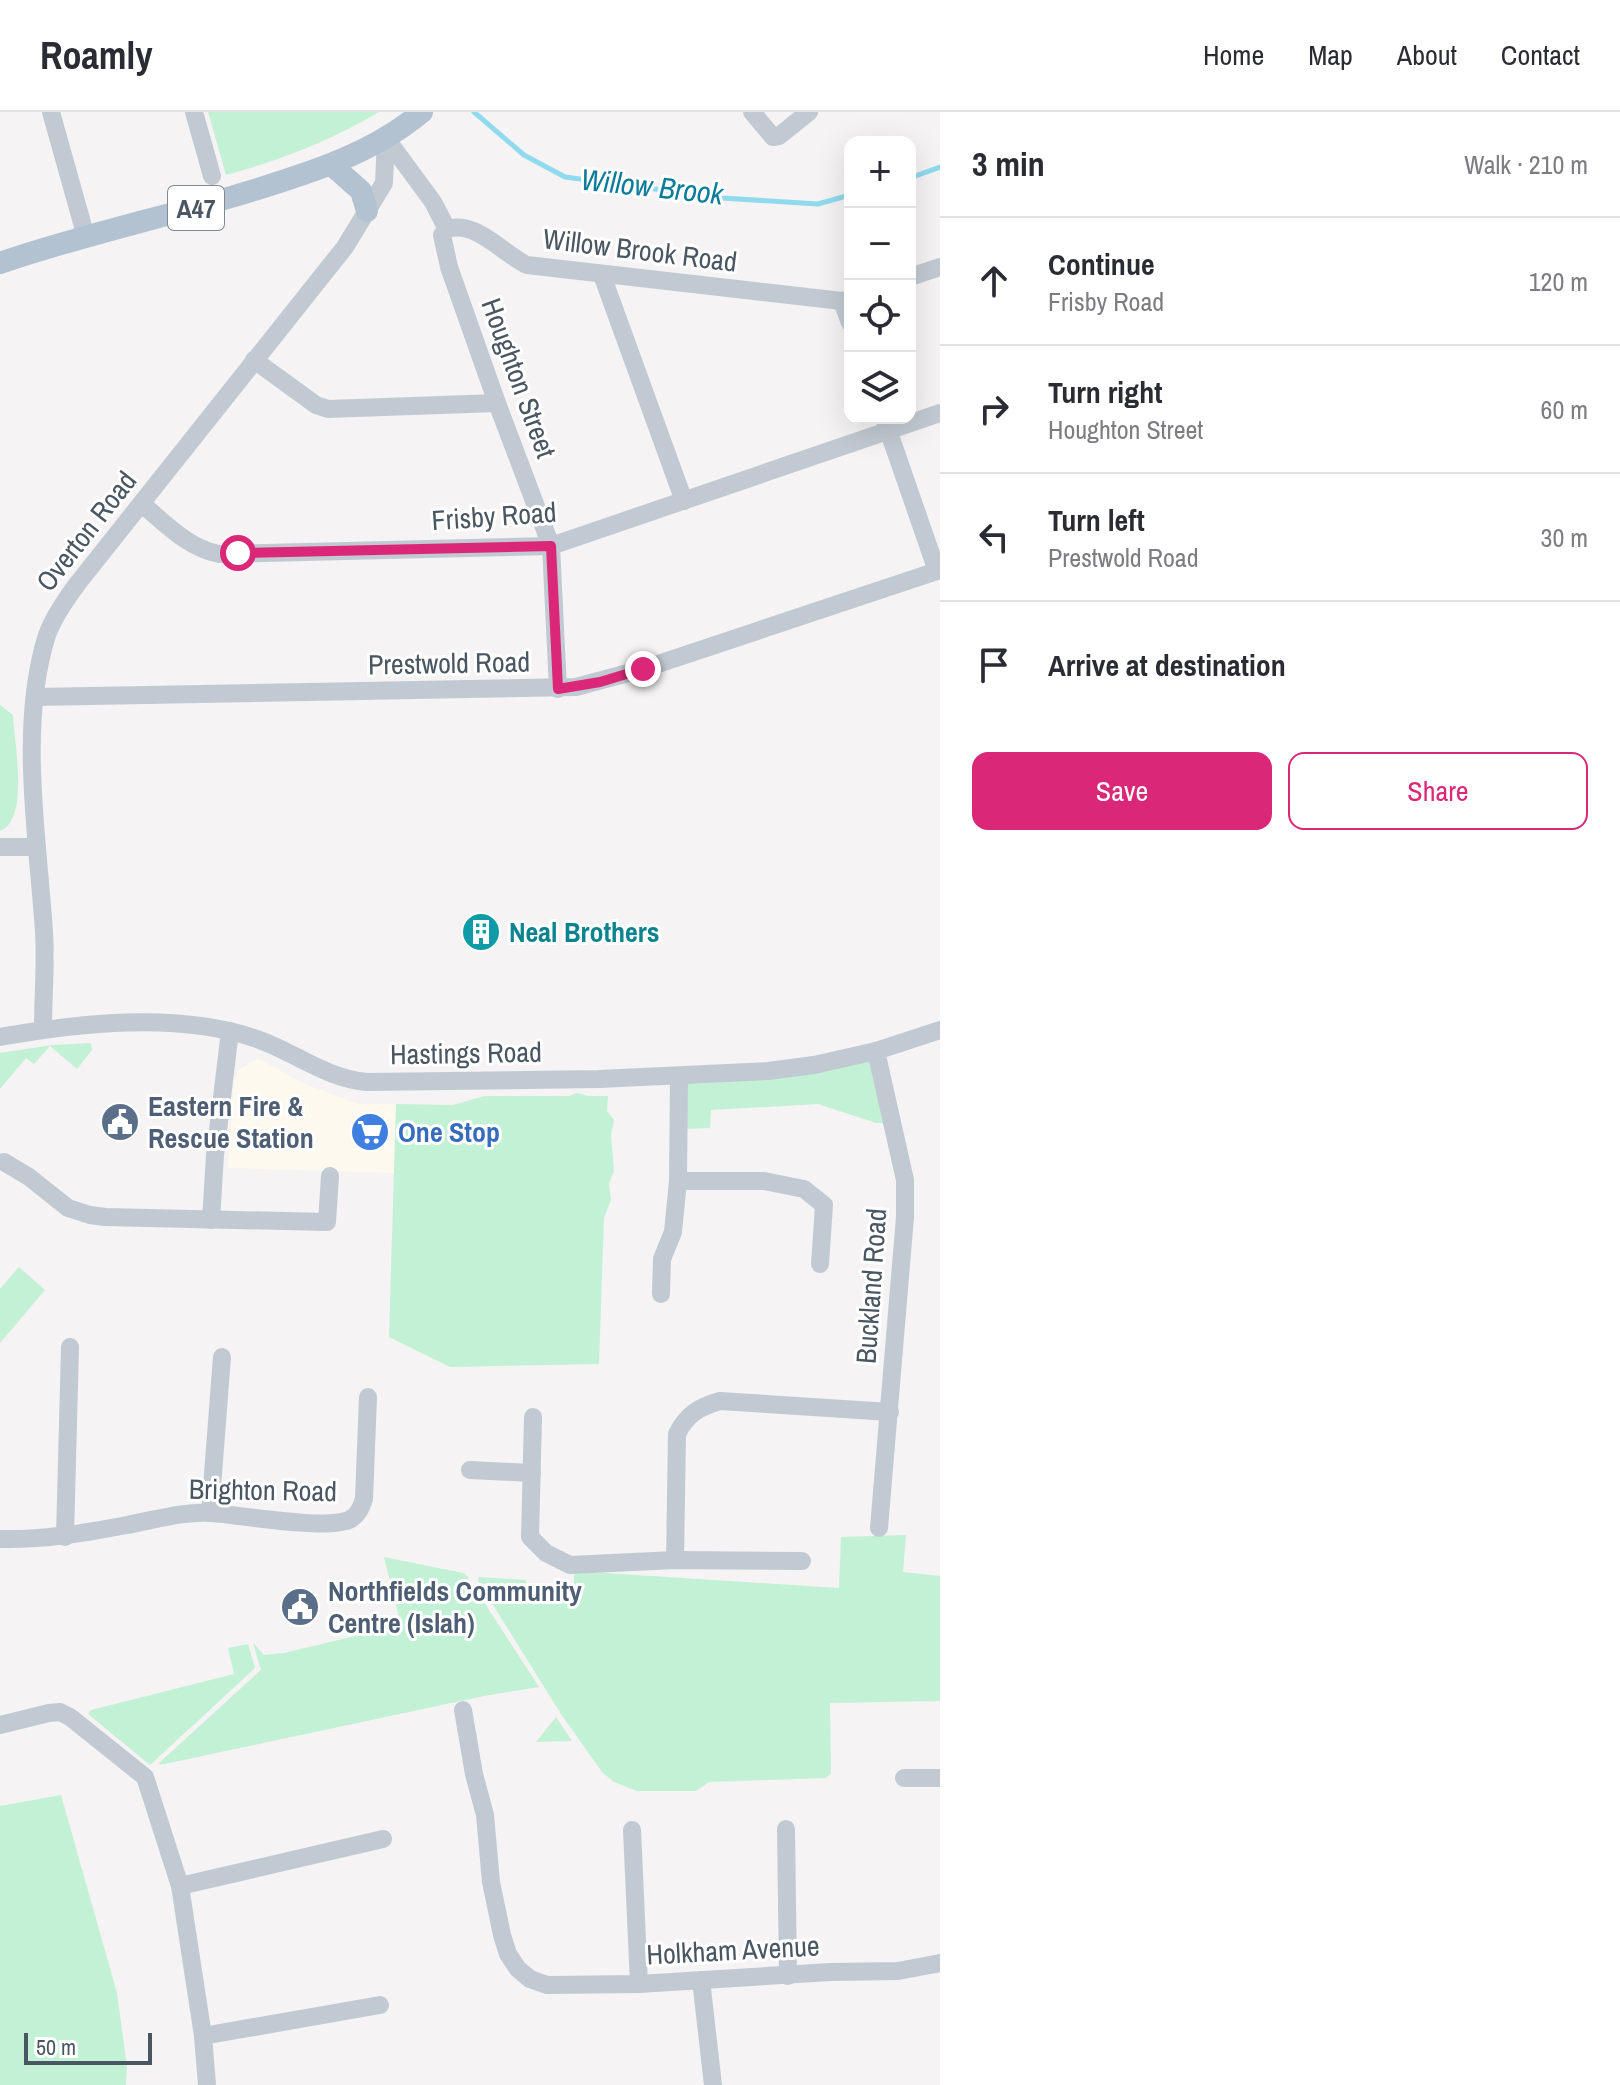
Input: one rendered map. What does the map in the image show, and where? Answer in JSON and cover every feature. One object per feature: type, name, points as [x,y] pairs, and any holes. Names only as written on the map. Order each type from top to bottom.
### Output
[{"type":"main road","name":"A47","points":[[0,263],[218,202],[333,166],[386,138],[422,112]]},
{"type":"main road","points":[[333,166],[361,191],[367,211]]},
{"type":"street","points":[[51,112],[86,237]]},
{"type":"street","points":[[194,112],[212,176]]},
{"type":"street","points":[[752,112],[773,137],[779,136],[809,112]]},
{"type":"street","points":[[386,138],[433,202],[447,229]]},
{"type":"street","name":"Overton Road","points":[[43,1029],[44,935],[33,780],[35,697],[48,633],[59,610],[78,583],[345,247],[384,183],[386,138]]},
{"type":"street","name":"Willow Brook Road","points":[[447,229],[457,226],[470,228],[527,265],[844,300]]},
{"type":"street","name":"Houghton Street","points":[[447,229],[442,235],[446,256],[551,546],[558,689]]},
{"type":"street","points":[[916,275],[940,267]]},
{"type":"street","points":[[602,275],[684,501]]},
{"type":"street","points":[[254,360],[316,405],[328,409],[497,403]]},
{"type":"street","name":"Frisby Road","points":[[916,418],[940,413]]},
{"type":"street","points":[[887,424],[938,570]]},
{"type":"street","name":"Frisby Road","points":[[142,504],[186,541],[202,551],[219,554],[551,546],[684,501],[887,424]]},
{"type":"street","name":"Prestwold Road","points":[[35,697],[558,689],[600,682],[643,669],[938,570]]},
{"type":"street","points":[[0,847],[37,847]]},
{"type":"street","name":"Hastings Road","points":[[0,1037],[43,1029],[176,1023],[230,1031],[280,1048],[323,1072],[347,1080],[367,1082],[679,1077],[814,1065],[876,1051],[940,1030]]},
{"type":"street","points":[[211,1220],[215,1155],[230,1031]]},
{"type":"street","name":"Buckland Road","points":[[876,1051],[905,1180],[901,1287],[879,1528]]},
{"type":"street","points":[[661,1294],[662,1259],[673,1232],[678,1181],[679,1077]]},
{"type":"street","points":[[4,1162],[29,1177],[68,1208],[105,1217],[327,1222],[330,1176]]},
{"type":"street","points":[[678,1181],[764,1181],[804,1189],[824,1205],[820,1264]]},
{"type":"street","points":[[65,1537],[70,1347]]},
{"type":"street","points":[[210,1513],[222,1357]]},
{"type":"street","name":"Brighton Road","points":[[0,1539],[65,1537],[172,1516],[210,1513],[248,1519],[335,1522],[355,1516],[364,1499],[366,1486],[368,1397]]},
{"type":"street","points":[[675,1560],[677,1434],[684,1421],[700,1407],[720,1401],[890,1412]]},
{"type":"street","points":[[533,1417],[530,1537],[546,1553],[570,1565],[675,1560],[802,1561]]},
{"type":"street","points":[[470,1470],[532,1473]]},
{"type":"street","name":"Holkham Avenue","points":[[463,1710],[485,1815],[491,1882],[502,1935],[508,1954],[518,1969],[530,1979],[547,1985],[639,1984],[898,1971],[940,1963]]},
{"type":"street","points":[[0,1725],[60,1712],[145,1777],[180,1886],[203,2036],[207,2085]]},
{"type":"street","points":[[904,1778],[940,1778]]},
{"type":"street","points":[[786,1829],[788,1976]]},
{"type":"street","points":[[632,1830],[639,1984]]},
{"type":"street","points":[[180,1886],[383,1839]]},
{"type":"street","points":[[701,1980],[713,2085]]},
{"type":"street","points":[[203,2036],[380,2005]]},
{"type":"shaded area","points":[[254,1060],[261,1060],[303,1083],[357,1104],[396,1104],[394,1173],[228,1168],[234,1080],[238,1071]]},
{"type":"green space","points":[[208,112],[379,112],[305,149],[226,175]]},
{"type":"green space","points":[[0,705],[13,715],[18,797],[9,824],[0,831]]},
{"type":"green space","points":[[91,1043],[92,1050],[77,1069],[50,1046],[34,1064],[26,1058],[0,1089],[0,1053],[52,1045]]},
{"type":"green space","points":[[876,1051],[892,1123],[876,1123],[818,1104],[711,1110],[710,1128],[684,1129],[679,1077]]},
{"type":"green space","points":[[577,1093],[608,1096],[607,1111],[614,1120],[611,1136],[614,1171],[609,1184],[611,1200],[604,1218],[599,1364],[450,1367],[389,1337],[396,1104],[453,1105],[485,1096],[569,1096]]},
{"type":"green space","points":[[19,1267],[45,1290],[0,1343],[0,1289]]},
{"type":"green space","points":[[906,1535],[903,1572],[940,1576],[940,1701],[830,1703],[831,1773],[826,1778],[709,1782],[696,1791],[637,1791],[614,1782],[602,1772],[561,1714],[478,1581],[479,1577],[526,1580],[525,1599],[552,1601],[560,1594],[574,1594],[574,1571],[839,1588],[841,1537]]},
{"type":"green space","points":[[384,1557],[467,1576],[539,1687],[160,1765],[261,1670],[253,1643],[264,1655],[284,1653],[401,1625]]},
{"type":"green space","points":[[248,1644],[255,1668],[150,1765],[88,1714],[91,1710],[234,1674],[228,1648]]},
{"type":"green space","points":[[556,1717],[572,1741],[536,1742]]},
{"type":"green space","points":[[61,1795],[117,1993],[127,2067],[126,2085],[0,2085],[0,1806]]},
{"type":"waterway","name":"Willow Brook","points":[[474,112],[524,155],[565,177],[722,198],[818,204],[844,197]]},
{"type":"waterway","name":"Willow Brook","points":[[916,176],[940,167]]},
{"type":"place","name":"Neal Brothers","points":[[481,932]]},
{"type":"place","name":"Eastern Fire & Rescue Station","points":[[120,1122]]},
{"type":"place","name":"One Stop","points":[[370,1132]]},
{"type":"place","name":"Northfields Community Centre (Islah)","points":[[300,1607]]},
{"type":"route","points":[[238,553],[551,546],[558,689],[600,682],[643,669]]}]
